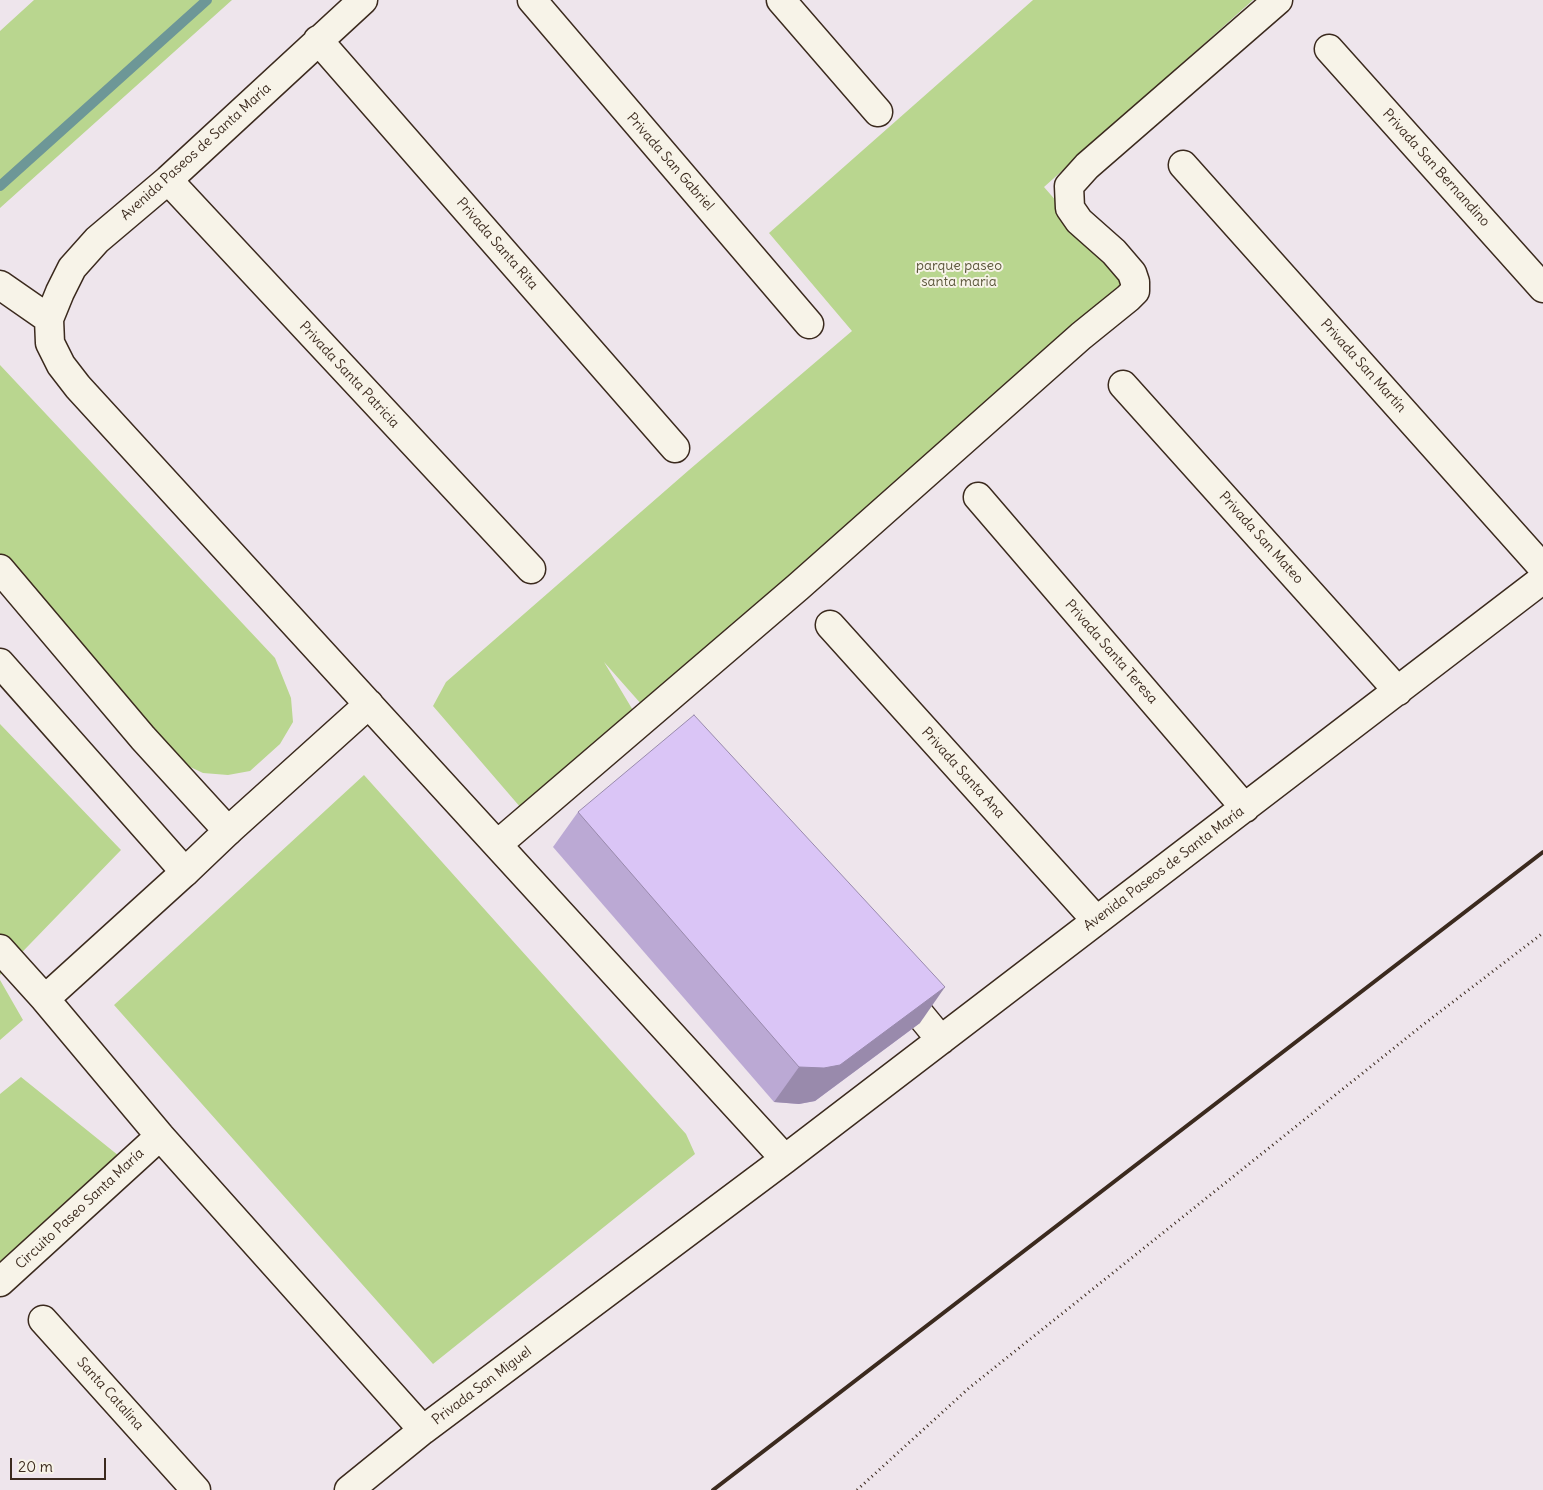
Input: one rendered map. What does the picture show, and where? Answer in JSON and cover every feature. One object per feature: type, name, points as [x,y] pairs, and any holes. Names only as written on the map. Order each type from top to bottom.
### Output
[{"type":"street","name":"Avenida Paseos de Santa María","points":[[49,319],[72,268],[97,240],[168,180],[363,0]]},
{"type":"street","name":"Privada San Gabriel","points":[[532,0],[809,324]]},
{"type":"street","points":[[781,0],[878,112]]},
{"type":"street","points":[[498,844],[790,594],[1081,336],[1135,291],[1132,273],[1114,252],[1079,221],[1070,208],[1069,186],[1087,166],[1278,0]]},
{"type":"street","name":"Privada Santa Rita","points":[[318,40],[675,448]]},
{"type":"street","name":"Privada San Bernandino","points":[[1329,49],[1543,288]]},
{"type":"street","name":"Privada San Martín","points":[[1183,165],[1543,568]]},
{"type":"street","name":"Privada Santa Patricia","points":[[168,180],[531,569]]},
{"type":"street","points":[[0,285],[49,319],[50,343],[61,365],[78,387],[785,1159]]},
{"type":"street","name":"Privada San Mateo","points":[[1123,385],[1398,691]]},
{"type":"street","name":"Privada Santa Teresa","points":[[978,497],[1245,808]]},
{"type":"street","points":[[0,569],[143,738],[228,831]]},
{"type":"street","name":"Avenida Paseos de Santa María","points":[[785,1159],[1543,579]]},
{"type":"street","name":"Privada Santa Ana","points":[[830,625],[1096,920]]},
{"type":"street","points":[[0,663],[185,872]]},
{"type":"street","points":[[45,999],[369,704]]},
{"type":"street","name":"Privada San Miguel","points":[[0,949],[45,999],[160,1136],[423,1430],[785,1159]]},
{"type":"street","points":[[885,971],[941,1040]]},
{"type":"street","name":"Circuito Paseo Santa María","points":[[0,1282],[160,1136]]},
{"type":"street","name":"Santa Catalina","points":[[44,1320],[196,1490]]},
{"type":"street","points":[[349,1490],[423,1430]]},
{"type":"path","points":[[857,1490],[977,1382],[1417,1030],[1543,933]]},
{"type":"green space","points":[[34,0],[232,0],[0,208],[0,31]]},
{"type":"green space","name":"parque paseo santa maria","points":[[1033,0],[1253,0],[1044,187],[1132,288],[642,705],[604,662],[634,712],[521,808],[433,706],[446,682],[852,331],[769,233]]},
{"type":"green space","points":[[0,365],[275,658],[291,698],[293,722],[280,744],[250,771],[228,775],[203,773],[186,765],[0,560]]},
{"type":"green space","points":[[0,724],[121,850],[0,975]]},
{"type":"green space","points":[[364,775],[686,1134],[695,1154],[433,1364],[114,1005]]},
{"type":"green space","points":[[0,980],[23,1020],[0,1040]]},
{"type":"green space","points":[[21,1077],[124,1160],[0,1269],[0,1094]]},
{"type":"building","points":[[694,715],[945,987],[840,1065],[824,1068],[799,1067],[578,812]]},
{"type":"waterway","points":[[0,186],[207,0]]},
{"type":"railway","points":[[713,1490],[1543,852]]}]
